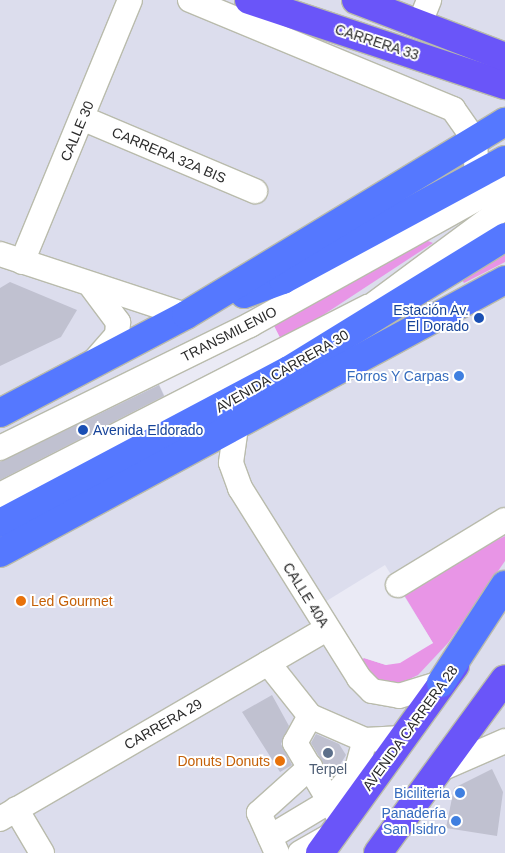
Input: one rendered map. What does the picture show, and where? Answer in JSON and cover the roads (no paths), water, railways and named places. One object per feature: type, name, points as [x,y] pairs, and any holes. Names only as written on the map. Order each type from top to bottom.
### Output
[{"type":"highway","points":[[0,413],[186,315],[505,122]]},
{"type":"highway","points":[[186,315],[283,280],[505,160]]},
{"type":"highway","name":"AVENIDA CARRERA 30","points":[[0,523],[290,370],[505,237]]},
{"type":"highway","name":"AVENIDA CARRERA 30","points":[[0,553],[505,280]]},
{"type":"highway","points":[[290,370],[468,300]]},
{"type":"highway","points":[[441,683],[505,585]]},
{"type":"main road","name":"CARRERA 33","points":[[249,0],[505,85]]},
{"type":"main road","name":"CARRERA 33","points":[[356,0],[505,57]]},
{"type":"main road","name":"AVENIDA CARRERA 28","points":[[332,827],[402,738],[441,683],[505,606]]},
{"type":"main road","points":[[378,853],[505,679]]},
{"type":"street","name":"CALLE 30","points":[[22,262],[130,0]]},
{"type":"street","points":[[190,0],[439,100],[461,117],[475,141],[477,176]]},
{"type":"street","points":[[419,25],[429,0]]},
{"type":"street","name":"CARRERA 32A BIS","points":[[82,118],[255,191]]},
{"type":"street","name":"TRANSMILENIO","points":[[454,211],[477,176]]},
{"type":"street","name":"TRANSMILENIO","points":[[0,448],[250,325],[505,183]]},
{"type":"street","points":[[373,305],[505,207]]},
{"type":"street","points":[[0,495],[373,305],[505,226]]},
{"type":"street","points":[[0,254],[92,287],[186,315]]},
{"type":"street","points":[[88,366],[110,346],[118,330],[110,306],[92,287]]},
{"type":"street","name":"CALLE 40A","points":[[236,427],[234,474],[327,629],[372,691],[414,695],[441,683]]},
{"type":"street","points":[[398,586],[505,520]]},
{"type":"street","name":"CARRERA 29","points":[[8,814],[327,629]]},
{"type":"street","points":[[268,663],[310,716],[365,740],[402,738]]},
{"type":"street","points":[[310,716],[295,743],[310,768],[332,827]]},
{"type":"street","points":[[300,853],[332,827],[357,769],[365,740]]},
{"type":"street","points":[[441,769],[505,741]]},
{"type":"street","points":[[310,768],[259,813],[274,845],[332,827]]},
{"type":"street","points":[[8,814],[42,853]]},
{"type":"place","name":"Estación Av. El Dorado","points":[[479,318]]},
{"type":"place","name":"Forros Y Carpas","points":[[459,376]]},
{"type":"place","name":"Avenida Eldorado","points":[[83,430]]},
{"type":"place","name":"Led Gourmet","points":[[21,601]]},
{"type":"place","name":"Terpel","points":[[328,753]]},
{"type":"place","name":"Donuts Donuts","points":[[280,761]]},
{"type":"place","name":"Biciliteria","points":[[460,793]]},
{"type":"place","name":"Panadería San Isidro","points":[[456,821]]}]
